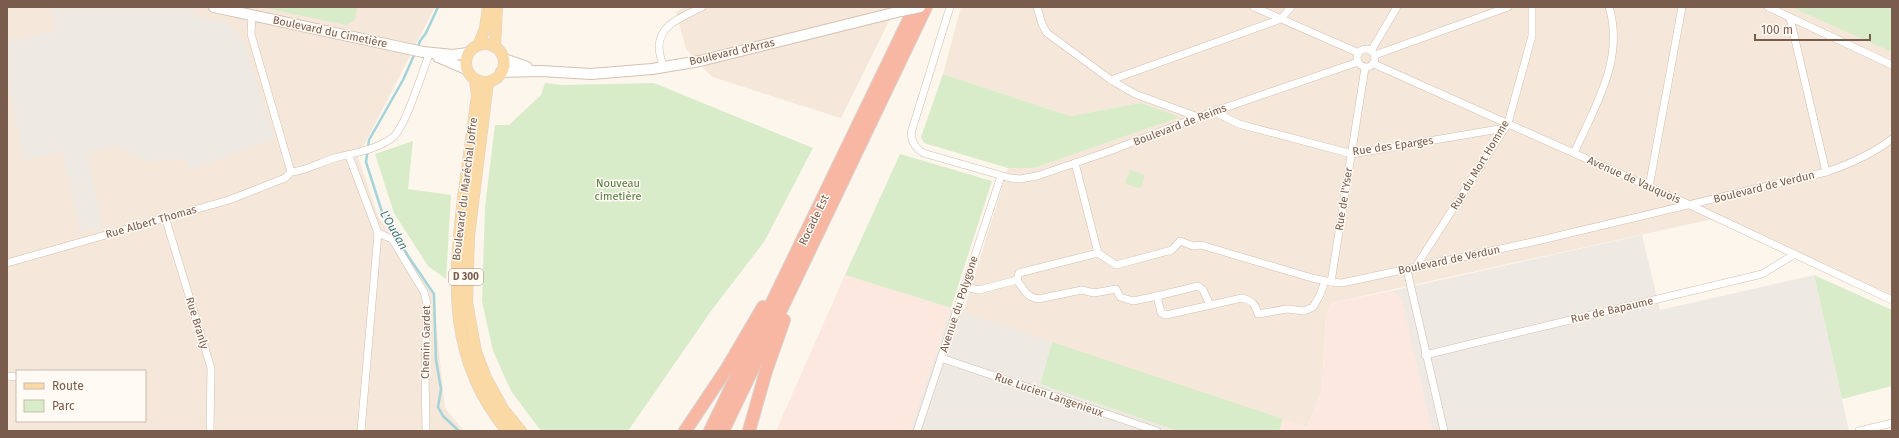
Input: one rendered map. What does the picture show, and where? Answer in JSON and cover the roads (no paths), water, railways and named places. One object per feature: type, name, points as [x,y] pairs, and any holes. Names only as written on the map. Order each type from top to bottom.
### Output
[{"type":"highway","name":"Rocade Est","points":[[710,431],[792,265],[916,7]]},
{"type":"highway","name":"Rocade Est","points":[[723,431],[926,7]]},
{"type":"highway","points":[[685,431],[746,339],[783,272],[792,265]]},
{"type":"highway","points":[[749,431],[766,371],[787,313],[788,296]]},
{"type":"main road","name":"Boulevard du Cimetière","points":[[214,7],[426,53],[466,69]]},
{"type":"main road","name":"Boulevard d'Arras","points":[[501,72],[540,71],[591,74],[662,66],[700,60],[920,7]]},
{"type":"main road","points":[[479,44],[493,8]]},
{"type":"main road","points":[[493,8],[495,46]]},
{"type":"main road","points":[[479,44],[495,46],[501,52],[504,59],[501,72],[495,79],[488,82],[475,79],[466,69],[465,63],[468,53],[472,47],[479,44]]},
{"type":"main road","name":"Boulevard du Cimetière","points":[[426,53],[468,53]]},
{"type":"main road","name":"Boulevard d'Arras","points":[[504,59],[516,65],[540,71]]},
{"type":"main road","name":"Boulevard du Maréchal Joffre","points":[[475,79],[477,96],[456,264],[458,311],[466,355],[475,379],[488,404],[507,431]]},
{"type":"main road","name":"Boulevard du Maréchal Joffre","points":[[488,82],[469,236],[467,302],[476,352],[486,378],[503,409],[521,431]]},
{"type":"street","points":[[662,66],[659,45],[667,26],[702,7]]},
{"type":"street","name":"Boulevard de Reims","points":[[950,7],[911,132],[912,140],[915,147],[923,153],[1002,176],[1020,179],[1037,176],[1110,152],[1198,117],[1358,62]]},
{"type":"street","points":[[1038,7],[1042,24],[1047,33],[1111,80],[1135,94],[1198,117]]},
{"type":"street","points":[[1254,7],[1358,53]]},
{"type":"street","points":[[1111,80],[1281,19],[1291,7]]},
{"type":"street","points":[[1358,53],[1358,62],[1362,66],[1365,68],[1374,64],[1373,53],[1397,7]]},
{"type":"street","points":[[1358,53],[1366,49],[1373,53],[1508,7]]},
{"type":"street","name":"Rue du Mort Homme","points":[[1415,268],[1506,125],[1532,36],[1532,7]]},
{"type":"street","points":[[1574,153],[1606,84],[1614,47],[1612,19],[1609,7]]},
{"type":"street","points":[[1649,187],[1682,7]]},
{"type":"street","points":[[1768,7],[1892,65]]},
{"type":"street","points":[[252,16],[251,34],[291,172]]},
{"type":"street","points":[[1790,18],[1826,172]]},
{"type":"street","name":"Rue Albert Thomas","points":[[7,263],[229,200],[285,178],[291,172],[333,158],[349,156],[393,138],[402,123],[426,53]]},
{"type":"street","name":"Avenue de Vauquois","points":[[1374,64],[1506,125],[1574,153],[1690,205],[1892,300]]},
{"type":"street","name":"Rue de l'Yser","points":[[1210,305],[1242,298],[1250,300],[1255,304],[1258,314],[1287,309],[1304,311],[1313,307],[1328,282],[1352,154],[1365,68]]},
{"type":"street","name":"Rue des Eparges","points":[[1214,112],[1239,124],[1352,154],[1506,125]]},
{"type":"street","name":"Boulevard de Verdun","points":[[1098,253],[1116,265],[1172,250],[1180,241],[1193,246],[1201,245],[1328,282],[1342,282],[1415,268],[1690,205],[1826,172],[1851,164],[1876,151],[1892,140]]},
{"type":"street","points":[[349,156],[378,233],[361,431]]},
{"type":"street","points":[[1075,163],[1098,253],[1019,273],[1017,280],[1026,294],[1031,298],[1038,299],[1082,290],[1094,293],[1116,289],[1120,297],[1133,301],[1198,286],[1203,290],[1210,305],[1166,315],[1161,313],[1157,296]]},
{"type":"street","name":"Avenue du Polygone","points":[[917,431],[1002,176]]},
{"type":"street","name":"Rue Branly","points":[[165,217],[211,368],[210,431]]},
{"type":"street","name":"Chemin Gardet","points":[[378,233],[392,239],[424,292],[427,304],[425,370],[426,431]]},
{"type":"street","name":"Rue de Bapaume","points":[[1425,355],[1762,274],[1795,254]]},
{"type":"street","points":[[1406,270],[1444,431]]},
{"type":"street","points":[[965,287],[979,290],[1017,280]]},
{"type":"street","name":"Rue Lucien Langenieux","points":[[941,358],[1157,431]]},
{"type":"street","points":[[1859,431],[1892,423]]},
{"type":"waterway","name":"L'Oudan","points":[[417,49],[438,7]]},
{"type":"waterway","name":"L'Oudan","points":[[415,53],[403,80],[369,140],[366,162],[383,215],[434,294],[436,360],[441,389],[438,407],[443,416],[459,431]]},
{"type":"park label","name":"Nouveau cimetière","points":[[618,189]]}]
